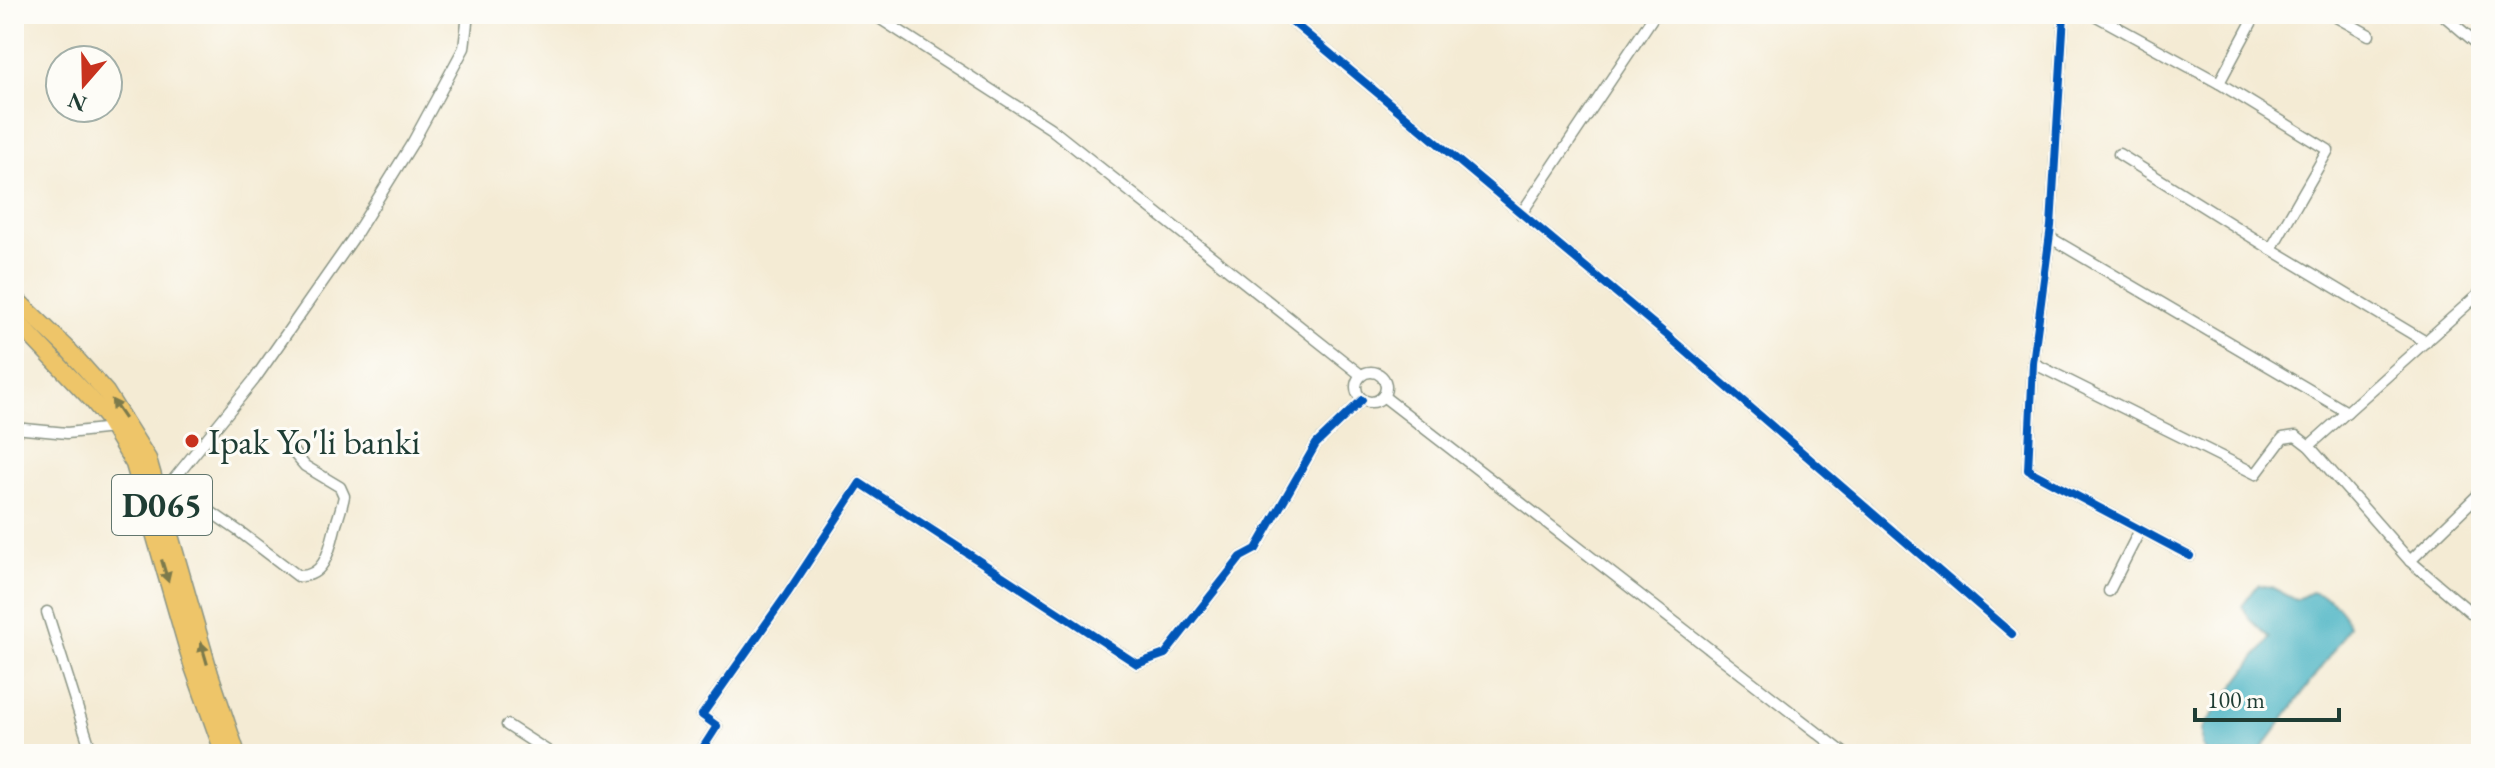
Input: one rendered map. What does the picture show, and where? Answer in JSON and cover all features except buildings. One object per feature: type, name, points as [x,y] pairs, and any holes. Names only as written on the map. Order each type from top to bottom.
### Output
[{"type":"main road","name":"D065","points":[[14,297],[66,347],[106,392],[148,459],[210,674],[237,754]]},
{"type":"main road","name":"D065","points":[[14,318],[75,379],[157,492],[192,664],[224,754]]},
{"type":"street","points":[[293,452],[305,466],[340,487],[344,496],[329,554],[323,564],[308,576],[298,576],[240,532],[157,492],[254,380],[354,237],[413,142],[464,48],[468,14]]},
{"type":"street","points":[[873,14],[1050,128],[1361,375]]},
{"type":"street","points":[[1283,14],[1668,336],[2012,634]]},
{"type":"street","points":[[1521,214],[1655,14]]},
{"type":"street","points":[[2064,14],[2049,237],[2033,363],[2028,470],[2190,556]]},
{"type":"street","points":[[2093,14],[2219,83],[2328,150],[2271,249]]},
{"type":"street","points":[[2219,83],[2256,14]]},
{"type":"street","points":[[2331,14],[2369,35]]},
{"type":"street","points":[[2442,14],[2481,47]]},
{"type":"street","points":[[2119,154],[2426,342]]},
{"type":"street","points":[[2049,237],[2347,412]]},
{"type":"street","points":[[2309,446],[2481,292]]},
{"type":"street","points":[[2033,363],[2256,474],[2283,438],[2296,436],[2309,446],[2410,561],[2481,621]]},
{"type":"street","points":[[1370,372],[1383,378],[1386,387],[1383,396],[1371,403],[1362,400],[1355,388],[1361,375],[1370,372]]},
{"type":"street","points":[[1383,396],[1845,754]]},
{"type":"street","points":[[699,754],[717,726],[702,715],[860,483],[1137,664],[1165,654],[1241,557],[1256,549],[1316,444],[1362,400]]},
{"type":"street","points":[[14,428],[67,433],[113,428]]},
{"type":"street","points":[[2410,561],[2481,492]]},
{"type":"street","points":[[2109,591],[2140,530]]},
{"type":"street","points":[[47,612],[92,754]]},
{"type":"street","points":[[507,725],[552,754]]},
{"type":"water","points":[[2258,585],[2271,587],[2296,600],[2311,592],[2325,597],[2339,608],[2349,625],[2258,754],[2208,754],[2202,746],[2202,729],[2270,638],[2250,619],[2242,606]]},
{"type":"cycle path","points":[[1283,14],[1668,336],[2012,634]]},
{"type":"cycle path","points":[[2064,14],[2051,226],[2033,363],[2028,470],[2190,556]]},
{"type":"cycle path","points":[[699,754],[717,726],[702,715],[860,483],[1137,664],[1165,654],[1241,557],[1256,549],[1316,444],[1362,400]]},
{"type":"place","name":"Ipak Yo'li banki","points":[[192,441]]}]
